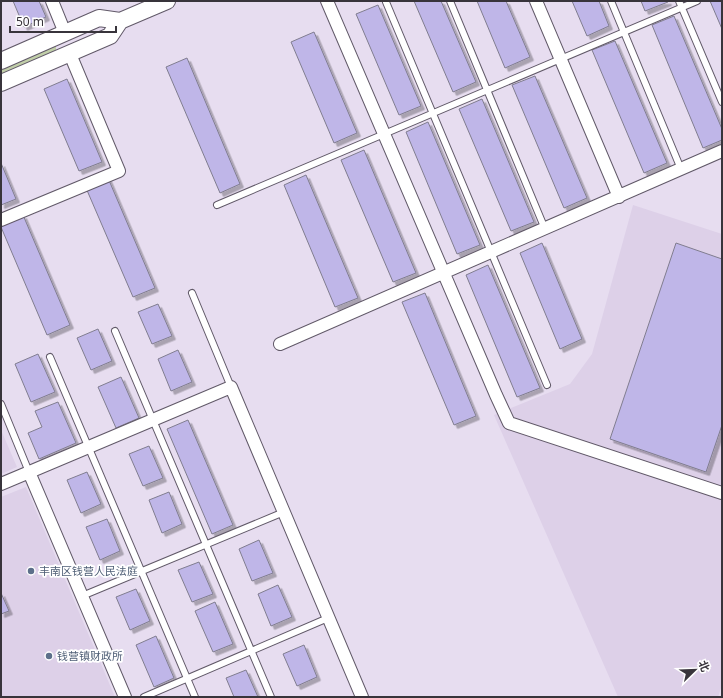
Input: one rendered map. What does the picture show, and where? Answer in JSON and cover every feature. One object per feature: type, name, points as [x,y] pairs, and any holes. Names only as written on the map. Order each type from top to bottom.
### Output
[{"type":"street","points":[[52,1],[65,33]]},
{"type":"street","points":[[1,61],[99,18],[120,21],[167,1]]},
{"type":"street","points":[[327,1],[443,273],[509,423],[722,493]]},
{"type":"street","points":[[536,1],[619,197]]},
{"type":"street","points":[[1,83],[110,36],[120,21]]},
{"type":"street","points":[[1,220],[119,171],[70,54]]},
{"type":"street","points":[[280,344],[722,151]]},
{"type":"street","points":[[1,484],[231,387],[362,697]]},
{"type":"street","points":[[29,472],[125,697]]},
{"type":"lane","points":[[450,1],[545,229]]},
{"type":"lane","points":[[611,1],[681,169]]},
{"type":"lane","points":[[216,205],[624,32],[681,4],[697,1]]},
{"type":"lane","points":[[386,2],[546,386]]},
{"type":"lane","points":[[681,4],[722,102]]},
{"type":"lane","points":[[192,293],[231,387]]},
{"type":"lane","points":[[115,331],[271,697]]},
{"type":"lane","points":[[50,358],[195,697]]},
{"type":"lane","points":[[1,404],[29,472]]},
{"type":"lane","points":[[82,596],[284,512]]},
{"type":"lane","points":[[144,697],[328,618]]},
{"type":"shaded area","points":[[633,205],[722,234],[722,685],[718,697],[618,697],[494,415],[570,384],[592,354]]},
{"type":"shaded area","points":[[1,430],[17,467],[1,474]]},
{"type":"shaded area","name":"钱营镇财政所","points":[[26,487],[115,697],[1,697],[1,497]]},
{"type":"green space","points":[[56,45],[56,52],[1,76],[1,69]]},
{"type":"building","points":[[13,1],[39,1],[46,17],[24,27]]},
{"type":"building","points":[[414,1],[441,1],[476,82],[453,92]]},
{"type":"building","points":[[477,1],[506,1],[530,57],[505,68]]},
{"type":"building","points":[[572,1],[599,1],[609,26],[587,36]]},
{"type":"building","points":[[641,1],[668,1],[668,2],[645,11]]},
{"type":"building","points":[[710,1],[722,1],[722,29]]},
{"type":"building","points":[[378,5],[421,106],[399,115],[356,14]]},
{"type":"building","points":[[674,16],[722,129],[722,140],[703,148],[652,25]]},
{"type":"building","points":[[314,32],[357,133],[334,143],[291,42]]},
{"type":"building","points":[[615,41],[667,163],[644,173],[592,50]]},
{"type":"building","points":[[187,58],[240,184],[220,193],[166,67]]},
{"type":"building","points":[[535,76],[587,198],[564,208],[512,85]]},
{"type":"building","points":[[67,79],[102,162],[79,171],[44,89]]},
{"type":"building","points":[[482,99],[534,222],[511,231],[459,109]]},
{"type":"building","points":[[428,122],[480,245],[457,254],[406,132]]},
{"type":"building","points":[[364,150],[416,273],[393,282],[341,160]]},
{"type":"building","points":[[1,163],[16,199],[1,205]]},
{"type":"building","points":[[306,175],[358,298],[335,307],[284,185]]},
{"type":"building","points":[[108,178],[155,288],[133,297],[86,188]]},
{"type":"building","points":[[23,215],[70,325],[47,335],[1,227],[1,225]]},
{"type":"building","points":[[542,243],[582,339],[560,349],[520,253]]},
{"type":"building","points":[[676,243],[722,259],[722,425],[706,472],[610,439]]},
{"type":"building","points":[[488,265],[540,388],[517,397],[466,275]]},
{"type":"building","points":[[425,293],[476,416],[454,425],[402,302]]},
{"type":"building","points":[[158,304],[172,336],[152,344],[138,312]]},
{"type":"building","points":[[98,329],[112,361],[91,370],[77,338]]},
{"type":"building","points":[[178,350],[192,382],[171,391],[158,359]]},
{"type":"building","points":[[38,354],[55,392],[31,402],[15,364]]},
{"type":"building","points":[[121,377],[139,418],[116,428],[98,387]]},
{"type":"building","points":[[58,402],[76,443],[39,459],[28,433],[42,427],[35,411]]},
{"type":"building","points":[[188,420],[233,525],[212,534],[167,429]]},
{"type":"building","points":[[149,446],[163,478],[143,486],[129,454]]},
{"type":"building","points":[[87,472],[101,504],[81,513],[67,480]]},
{"type":"building","points":[[169,492],[182,524],[162,533],[149,500]]},
{"type":"building","points":[[107,519],[120,551],[100,560],[86,527]]},
{"type":"building","points":[[259,540],[273,573],[252,581],[239,549]]},
{"type":"building","points":[[199,562],[213,594],[192,602],[178,570]]},
{"type":"building","points":[[278,585],[292,617],[271,626],[258,594]]},
{"type":"building","points":[[136,589],[150,621],[130,630],[116,597]]},
{"type":"building","points":[[1,593],[9,611],[1,614]]},
{"type":"building","points":[[215,602],[233,644],[213,652],[195,611]]},
{"type":"building","points":[[156,636],[174,678],[154,687],[136,645]]},
{"type":"building","points":[[304,645],[317,677],[297,686],[283,654]]},
{"type":"building","points":[[246,670],[258,697],[234,697],[226,678]]},
{"type":"place","name":"丰南区钱营人民法庭","points":[[31,571]]},
{"type":"place","name":"钱营镇财政所","points":[[49,656]]}]
